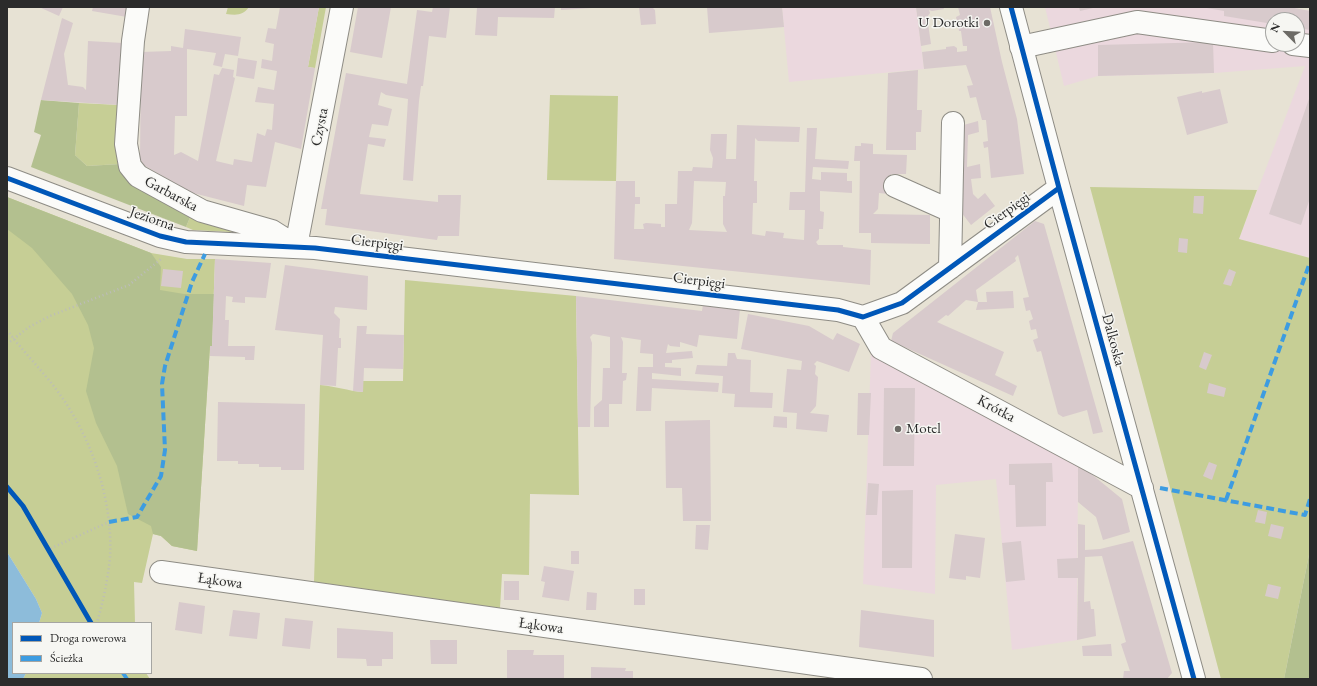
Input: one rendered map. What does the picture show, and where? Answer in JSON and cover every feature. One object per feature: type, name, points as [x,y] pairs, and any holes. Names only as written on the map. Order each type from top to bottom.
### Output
[{"type":"street","name":"Garbarska","points":[[138,7],[133,41],[126,144],[130,166],[138,176],[202,211],[272,231],[296,246]]},
{"type":"street","name":"Czysta","points":[[296,246],[342,7]]},
{"type":"street","name":"Dalkoska","points":[[1011,7],[1059,188],[1194,679]]},
{"type":"street","points":[[1021,47],[1137,22],[1265,40]]},
{"type":"street","points":[[950,268],[953,123]]},
{"type":"street","name":"Jeziorna","points":[[7,178],[160,236],[186,242],[296,246]]},
{"type":"street","points":[[895,186],[951,211]]},
{"type":"street","name":"Cierpięgi","points":[[296,246],[838,310],[863,317],[902,303],[1059,188]]},
{"type":"street","name":"Krótka","points":[[863,317],[881,348],[1142,488]]},
{"type":"street","name":"Łąkowa","points":[[161,572],[921,679]]},
{"type":"path","points":[[7,344],[13,338],[50,316],[129,285],[150,268]]},
{"type":"path","points":[[7,330],[61,396],[78,424],[93,455],[109,522],[110,556],[106,588],[97,622]]},
{"type":"path","points":[[47,550],[109,522]]},
{"type":"shaded area","points":[[782,7],[916,7],[924,69],[789,82]]},
{"type":"shaded area","points":[[1045,7],[1289,7],[1310,11],[1310,258],[1239,239],[1305,66],[1214,73],[1098,76],[1064,86]]},
{"type":"shaded area","points":[[871,352],[1078,463],[1077,640],[1012,650],[996,479],[936,485],[935,594],[863,584]]},
{"type":"green space","points":[[228,7],[249,7],[244,12],[236,15],[226,14]]},
{"type":"green space","points":[[319,7],[326,7],[315,68],[308,67]]},
{"type":"green space","points":[[550,95],[618,96],[616,181],[547,180]]},
{"type":"green space","points":[[41,100],[79,103],[75,155],[87,166],[120,164],[191,215],[186,227],[31,167],[41,135],[34,132]]},
{"type":"green space","points":[[79,103],[119,105],[120,164],[87,166],[75,155]]},
{"type":"green space","points":[[1090,187],[1257,190],[1239,239],[1310,258],[1310,550],[1284,679],[1221,679]]},
{"type":"green space","points":[[7,197],[151,253],[187,259],[215,259],[212,346],[210,346],[197,551],[172,546],[161,536],[153,534],[142,583],[134,582],[135,622],[39,622],[42,613],[36,599],[7,552]]},
{"type":"green space","points":[[7,197],[151,253],[161,267],[160,290],[184,294],[214,294],[212,346],[210,346],[197,551],[172,546],[161,536],[153,534],[151,526],[128,514],[117,466],[96,423],[86,391],[94,348],[88,325],[72,294],[32,248],[7,229]]},
{"type":"green space","points":[[191,215],[227,227],[232,232],[193,230],[186,227]]},
{"type":"green space","points":[[405,280],[576,296],[579,495],[530,494],[529,575],[502,574],[500,608],[314,582],[320,385],[363,392],[363,381],[403,381]]},
{"type":"green space","points":[[1310,550],[1310,679],[1284,679]]},
{"type":"green space","points":[[26,674],[147,674],[150,679],[23,679]]},
{"type":"water","points":[[7,552],[36,599],[42,613],[39,622],[12,622],[12,674],[26,674],[23,679],[7,679]]},
{"type":"building","points":[[39,7],[63,7],[59,16]]},
{"type":"building","points":[[93,7],[129,7],[127,17],[92,11]]},
{"type":"building","points":[[280,7],[319,7],[308,67],[315,68],[301,149],[275,142],[266,187],[247,185],[244,206],[193,193],[145,166],[140,159],[141,52],[171,51],[171,46],[183,48],[185,29],[241,37],[238,56],[225,54],[222,67],[213,65],[216,53],[187,49],[187,116],[175,116],[174,155],[181,152],[198,161],[214,74],[219,75],[222,68],[234,70],[233,77],[235,78],[216,161],[233,165],[234,159],[252,162],[257,133],[265,136],[267,129],[272,130],[274,104],[255,102],[258,87],[274,90],[277,71],[261,68],[262,59],[272,61],[274,44],[265,42],[268,28],[276,29]]},
{"type":"building","points":[[358,7],[391,7],[382,58],[350,52]]},
{"type":"building","points":[[433,7],[450,7],[446,38],[429,36],[423,86],[421,86],[419,101],[413,181],[403,180],[408,99],[386,95],[381,92],[378,105],[392,109],[388,126],[372,124],[369,137],[386,139],[384,147],[368,144],[360,194],[438,202],[438,195],[461,195],[459,236],[438,236],[437,240],[325,225],[327,209],[321,209],[346,73],[407,84],[417,10],[432,12]]},
{"type":"building","points":[[555,7],[554,18],[498,17],[497,36],[475,35],[477,8]]},
{"type":"building","points":[[561,7],[592,7],[592,8],[561,10]]},
{"type":"building","points":[[639,7],[652,7],[655,10],[656,24],[641,25]]},
{"type":"building","points":[[707,7],[782,7],[784,27],[709,33]]},
{"type":"building","points":[[916,7],[943,7],[944,9],[929,10],[930,13],[927,17],[931,44],[921,46]]},
{"type":"building","points":[[958,7],[990,7],[1002,62],[1017,119],[1024,174],[991,178],[988,147],[984,148],[983,142],[988,141],[986,120],[982,120],[976,97],[970,98],[967,86],[973,85],[966,65],[924,69],[922,52],[946,49],[946,47],[954,46],[957,48],[957,52],[967,51],[967,46],[963,46],[961,31],[959,31],[956,17],[960,15]]},
{"type":"building","points":[[1079,7],[1093,7],[1093,8],[1080,11]]},
{"type":"building","points":[[1201,7],[1289,7],[1310,11],[1310,30],[1305,29],[1305,12],[1265,12],[1265,23],[1224,16],[1224,11]]},
{"type":"building","points":[[62,18],[73,23],[64,54],[68,85],[83,87],[86,90],[88,41],[123,43],[119,105],[41,100]]},
{"type":"building","points":[[1213,42],[1214,73],[1098,76],[1098,45]]},
{"type":"building","points":[[238,58],[257,61],[254,79],[236,76]]},
{"type":"building","points":[[918,70],[917,110],[922,110],[921,132],[916,132],[916,150],[886,150],[888,73]]},
{"type":"building","points":[[1220,89],[1228,123],[1187,135],[1177,97],[1202,91],[1202,93]]},
{"type":"building","points":[[1310,96],[1310,198],[1301,225],[1269,214]]},
{"type":"building","points":[[978,121],[979,132],[968,135],[967,167],[980,164],[981,178],[971,179],[973,194],[978,199],[985,193],[995,206],[971,225],[961,212],[960,126]]},
{"type":"building","points":[[737,125],[800,127],[799,142],[758,141],[755,138],[754,181],[757,181],[757,203],[753,203],[752,234],[765,236],[766,231],[784,233],[783,238],[804,240],[805,210],[789,210],[790,192],[805,192],[807,128],[817,128],[815,159],[849,161],[848,169],[813,167],[812,179],[821,180],[821,172],[847,173],[847,181],[852,181],[852,193],[820,191],[820,211],[824,212],[823,229],[819,229],[819,239],[816,242],[818,245],[843,245],[843,247],[871,250],[870,285],[614,259],[616,181],[635,181],[635,197],[640,197],[640,204],[635,204],[634,229],[644,229],[643,224],[646,223],[661,224],[661,227],[665,227],[665,204],[677,204],[678,171],[692,171],[693,167],[712,168],[713,158],[710,150],[711,134],[727,134],[726,159],[736,159]],"holes":[[[694,181],[726,182],[725,196],[723,196],[723,224],[727,232],[689,230],[692,223]]]},
{"type":"building","points":[[861,143],[873,144],[873,154],[907,155],[906,174],[891,174],[891,191],[888,194],[879,193],[878,209],[873,214],[930,215],[930,244],[871,243],[871,233],[859,233],[860,161],[854,161],[855,146],[861,146]]},
{"type":"building","points":[[1194,196],[1204,196],[1203,214],[1193,213]]},
{"type":"building","points":[[1035,221],[1044,224],[1103,432],[1093,434],[1087,410],[1063,417],[1058,414],[1041,351],[1037,352],[1033,340],[1038,338],[1036,329],[1031,330],[1029,321],[1033,319],[1030,310],[1026,311],[1023,298],[1029,297],[1018,255],[1015,258],[1016,261],[976,290],[978,302],[966,300],[948,316],[946,315],[937,322],[1004,352],[995,375],[1017,386],[1013,396],[891,341],[893,333]]},
{"type":"building","points":[[1179,238],[1188,239],[1187,253],[1178,252]]},
{"type":"building","points":[[215,259],[271,263],[266,298],[245,297],[245,303],[232,302],[233,297],[226,296],[225,320],[229,320],[228,346],[255,346],[254,360],[245,360],[245,357],[210,356],[210,346],[212,346]]},
{"type":"building","points":[[285,265],[368,276],[367,310],[335,307],[334,313],[340,319],[339,338],[341,338],[341,348],[338,348],[336,386],[320,385],[323,335],[275,330]]},
{"type":"building","points":[[163,269],[183,271],[181,288],[161,286]]},
{"type":"building","points":[[1229,269],[1236,272],[1231,286],[1223,284]]},
{"type":"building","points":[[1013,291],[1014,308],[976,310],[978,302],[987,302],[986,292]]},
{"type":"building","points":[[576,296],[702,311],[703,304],[740,309],[737,339],[699,335],[697,347],[680,342],[680,347],[670,346],[668,344],[666,353],[692,351],[693,358],[672,360],[672,363],[665,363],[665,367],[681,368],[681,376],[652,373],[652,379],[719,383],[718,392],[652,388],[651,411],[636,411],[638,367],[653,367],[653,354],[640,353],[641,340],[621,337],[623,342],[622,373],[627,373],[626,380],[623,381],[622,404],[609,404],[609,427],[594,427],[594,407],[602,400],[603,368],[610,368],[610,337],[593,334],[590,337],[592,343],[590,427],[578,427]]},
{"type":"building","points":[[748,314],[809,326],[833,340],[837,333],[860,344],[849,372],[817,361],[814,364],[816,366],[815,374],[818,377],[816,406],[810,413],[829,415],[827,432],[796,429],[797,413],[783,412],[787,369],[801,370],[802,361],[741,349]]},
{"type":"building","points":[[357,326],[367,326],[366,334],[404,335],[403,369],[364,368],[363,392],[353,391]]},
{"type":"building","points":[[1204,352],[1212,355],[1206,370],[1199,367]]},
{"type":"building","points":[[728,353],[735,353],[737,359],[751,360],[750,392],[773,393],[772,408],[734,407],[735,394],[722,393],[723,376],[695,374],[697,365],[727,366]]},
{"type":"building","points":[[1209,383],[1226,388],[1224,397],[1207,393]]},
{"type":"building","points":[[884,388],[915,388],[914,466],[883,466]]},
{"type":"building","points":[[858,393],[871,393],[869,435],[857,435]]},
{"type":"building","points":[[218,402],[305,404],[304,470],[281,470],[281,467],[259,467],[259,464],[238,464],[238,461],[217,461]]},
{"type":"building","points":[[774,416],[787,417],[787,428],[773,427]]},
{"type":"building","points":[[710,420],[711,521],[683,521],[682,488],[666,488],[665,421]]},
{"type":"building","points":[[1209,462],[1217,465],[1212,480],[1203,476]]},
{"type":"building","points":[[1052,463],[1053,482],[1046,482],[1046,526],[1016,527],[1015,485],[1009,485],[1009,464]]},
{"type":"building","points":[[1078,463],[1122,499],[1130,532],[1103,540],[1096,517],[1078,502]]},
{"type":"building","points":[[868,483],[879,484],[877,515],[866,515]]},
{"type":"building","points":[[913,490],[912,568],[882,568],[882,491]]},
{"type":"building","points":[[1258,510],[1267,512],[1265,524],[1255,522]]},
{"type":"building","points":[[1078,524],[1085,525],[1085,550],[1100,549],[1133,541],[1172,673],[1167,679],[1123,679],[1124,671],[1130,671],[1121,644],[1126,642],[1102,556],[1085,557],[1084,602],[1090,601],[1091,609],[1094,609],[1096,636],[1077,640],[1078,578],[1058,578],[1057,559],[1078,558]]},
{"type":"building","points":[[1271,524],[1284,527],[1281,539],[1268,536]]},
{"type":"building","points":[[696,525],[710,525],[708,550],[695,549]]},
{"type":"building","points":[[955,534],[985,538],[980,578],[966,576],[966,580],[949,578]]},
{"type":"building","points":[[1021,541],[1025,580],[1006,582],[1002,543]]},
{"type":"building","points":[[571,551],[579,551],[579,564],[571,564]]},
{"type":"building","points":[[544,566],[574,571],[569,601],[542,597],[545,582],[541,581]]},
{"type":"building","points":[[504,581],[519,581],[519,600],[504,600]]},
{"type":"building","points":[[1268,584],[1281,587],[1278,599],[1265,596]]},
{"type":"building","points":[[634,589],[645,589],[645,605],[634,605]]},
{"type":"building","points":[[587,592],[597,593],[596,610],[586,610]]},
{"type":"building","points":[[179,602],[205,606],[202,634],[175,630]]},
{"type":"building","points":[[233,610],[260,613],[257,639],[229,636]]},
{"type":"building","points":[[861,610],[934,620],[934,657],[859,647]]},
{"type":"building","points":[[285,618],[313,621],[310,649],[282,646]]},
{"type":"building","points":[[337,628],[393,632],[393,659],[382,659],[382,666],[367,666],[366,659],[337,658]]},
{"type":"building","points":[[430,640],[457,640],[457,664],[431,664]]},
{"type":"building","points":[[1111,644],[1112,656],[1083,656],[1082,646]]},
{"type":"building","points":[[507,650],[534,650],[533,655],[564,655],[564,679],[507,679]]},
{"type":"building","points":[[591,667],[626,668],[625,671],[633,671],[633,679],[591,679]]},
{"type":"marked path","points":[[109,522],[137,517],[161,476],[165,450],[162,384],[165,366],[192,282],[205,254]]},
{"type":"marked path","points":[[1226,500],[1309,265]]},
{"type":"marked path","points":[[1160,488],[1305,515],[1310,499]]},
{"type":"marked path","points":[[124,674],[127,679]]},
{"type":"cycle path","points":[[1011,7],[1059,188],[1194,679]]},
{"type":"cycle path","points":[[7,178],[160,236],[186,242],[315,248],[838,310],[863,317],[902,303],[1059,188]]},
{"type":"cycle path","points":[[7,487],[23,506],[90,622]]},
{"type":"place","name":"U Dorotki","points":[[987,23]]},
{"type":"place","name":"Motel","points":[[898,429]]}]
